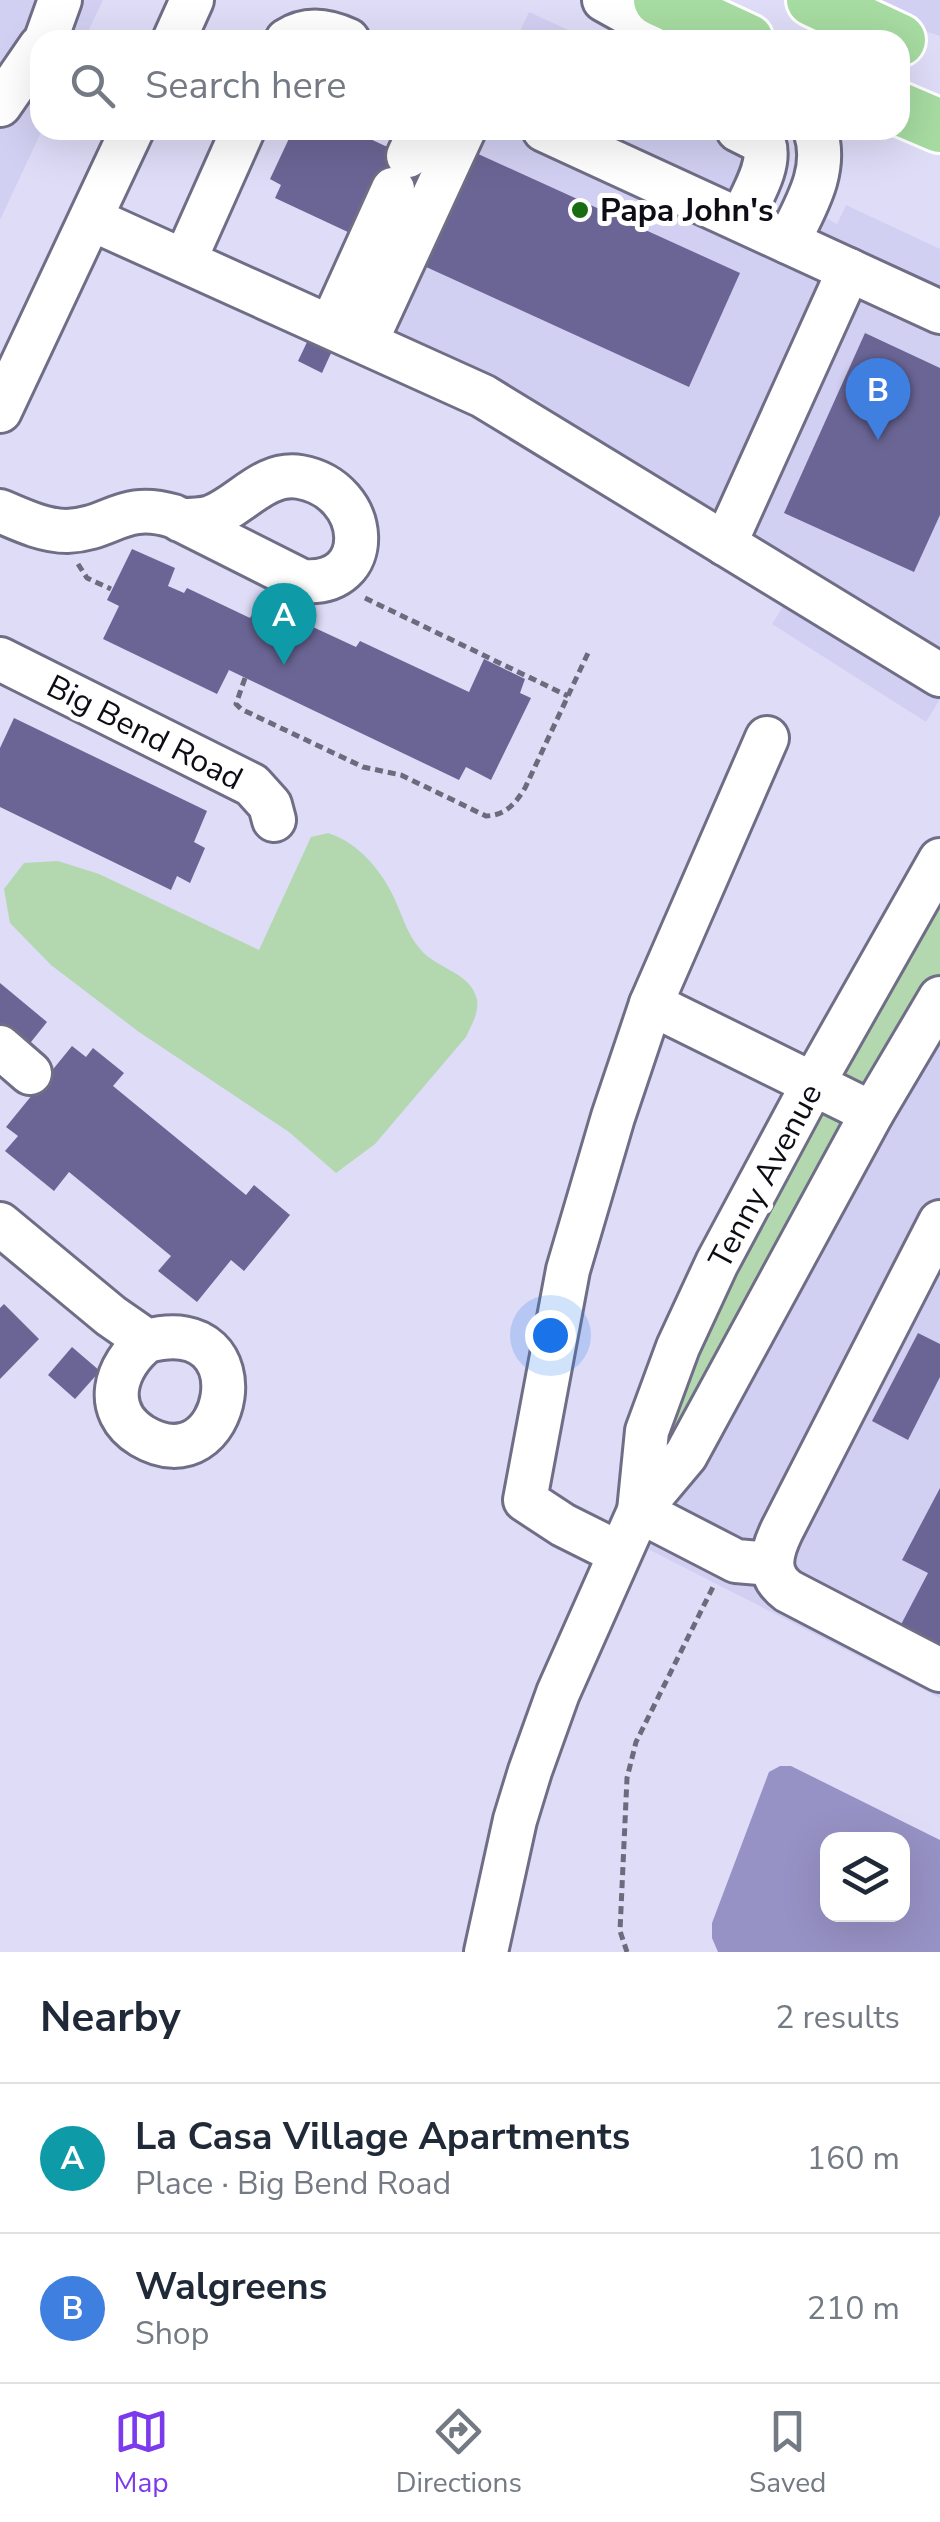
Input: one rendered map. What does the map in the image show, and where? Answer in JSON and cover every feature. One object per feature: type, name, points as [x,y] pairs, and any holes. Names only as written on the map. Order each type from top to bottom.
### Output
[{"type":"main road","points":[[660,0],[725,30]]},
{"type":"main road","points":[[813,0],[882,30]]},
{"type":"main road","points":[[910,113],[940,126]]},
{"type":"street","points":[[50,30],[60,0]]},
{"type":"street","points":[[178,30],[192,0]]},
{"type":"street","points":[[604,0],[658,30]]},
{"type":"street","points":[[0,106],[30,62]]},
{"type":"street","points":[[0,411],[127,140]]},
{"type":"street","points":[[184,260],[238,140]]},
{"type":"street","points":[[348,334],[458,140]]},
{"type":"street","points":[[566,140],[940,312]]},
{"type":"street","points":[[741,220],[765,162],[764,143],[758,140]]},
{"type":"street","points":[[788,242],[819,169],[817,140]]},
{"type":"street","points":[[348,334],[407,158]]},
{"type":"street","points":[[91,219],[483,396],[725,544],[937,664]]},
{"type":"street","points":[[725,544],[849,270]]},
{"type":"street","points":[[0,511],[64,531],[85,529],[135,510],[152,510],[180,520]]},
{"type":"street","name":"Big Bend Road","points":[[0,659],[252,784],[263,793],[274,820]]},
{"type":"street","points":[[619,1554],[562,1525],[525,1500],[568,1270],[613,1116],[651,1004],[766,738]]},
{"type":"street","name":"Tenny Avenue","points":[[486,1952],[530,1771],[558,1693],[638,1510],[648,1431],[678,1347],[717,1263],[813,1084],[940,860]]},
{"type":"street","name":"Tenny Avenue","points":[[638,1510],[686,1455],[872,1114],[940,998]]},
{"type":"street","points":[[651,1004],[872,1114]]},
{"type":"street","points":[[940,1222],[782,1530],[772,1564],[773,1575],[788,1591],[940,1670]]},
{"type":"street","points":[[0,1224],[147,1341]]},
{"type":"street","points":[[638,1510],[728,1558],[772,1564]]},
{"type":"path","points":[[74,557],[87,578],[111,589]]},
{"type":"path","points":[[244,678],[236,695],[236,704],[241,709],[364,767],[401,776],[486,816],[497,815],[517,802],[588,653]]},
{"type":"path","points":[[627,1952],[620,1930],[627,1778],[636,1742],[728,1558]]},
{"type":"shaded area","points":[[0,0],[103,0],[89,30],[30,30],[30,140],[37,140],[0,220]]},
{"type":"shaded area","points":[[862,0],[940,0],[940,36],[928,32]]},
{"type":"shaded area","points":[[529,12],[568,30],[521,30]]},
{"type":"shaded area","points":[[469,140],[778,140],[767,208],[771,211],[817,213],[837,224],[846,205],[940,249],[940,699],[926,722],[772,624],[799,581],[380,332]]},
{"type":"shaded area","points":[[940,998],[940,1698],[646,1548]]},
{"type":"shaded area","points":[[780,1766],[791,1766],[940,1840],[940,1952],[718,1952],[712,1938],[712,1923],[769,1772]]},
{"type":"green space","points":[[328,833],[347,842],[371,862],[389,888],[416,943],[468,983],[477,1000],[466,1037],[375,1144],[336,1173],[289,1132],[139,1032],[51,965],[10,923],[4,889],[24,863],[58,861],[99,874],[259,950],[311,837]]},
{"type":"green space","points":[[940,861],[940,997],[639,1511],[647,1431]]},
{"type":"building","points":[[288,140],[372,140],[441,172],[426,203],[374,179],[350,233],[275,198],[281,185],[270,179]]},
{"type":"building","points":[[476,153],[740,273],[689,387],[424,266]]},
{"type":"building","points":[[865,333],[940,368],[940,515],[914,572],[784,513]]},
{"type":"building","points":[[308,340],[332,351],[322,373],[298,361]]},
{"type":"building","points":[[132,549],[175,568],[168,586],[184,593],[187,588],[250,618],[259,602],[356,647],[360,641],[469,692],[484,659],[525,679],[520,693],[531,698],[491,780],[466,767],[459,780],[229,670],[217,694],[103,639],[119,606],[107,600]]},
{"type":"building","points":[[14,718],[207,811],[194,842],[205,848],[190,883],[177,876],[171,890],[0,807],[0,748]]},
{"type":"building","points":[[0,983],[47,1022],[27,1047],[0,1024]]},
{"type":"building","points":[[72,1046],[86,1057],[93,1048],[124,1073],[113,1086],[246,1195],[254,1185],[290,1215],[244,1271],[231,1260],[197,1302],[158,1271],[171,1256],[69,1172],[54,1191],[5,1151],[18,1136],[6,1127]]},
{"type":"building","points":[[4,1304],[39,1339],[0,1379],[0,1308]]},
{"type":"building","points":[[918,1333],[940,1344],[940,1377],[908,1440],[872,1421]]},
{"type":"building","points":[[72,1347],[100,1371],[75,1399],[48,1375]]},
{"type":"building","points":[[940,1488],[940,1660],[895,1636],[928,1573],[902,1560]]},
{"type":"place","name":"Papa John's","points":[[580,210]]},
{"type":"place","name":"Walgreens","points":[[878,440]]},
{"type":"place","name":"La Casa Village Apartments","points":[[284,665]]}]
